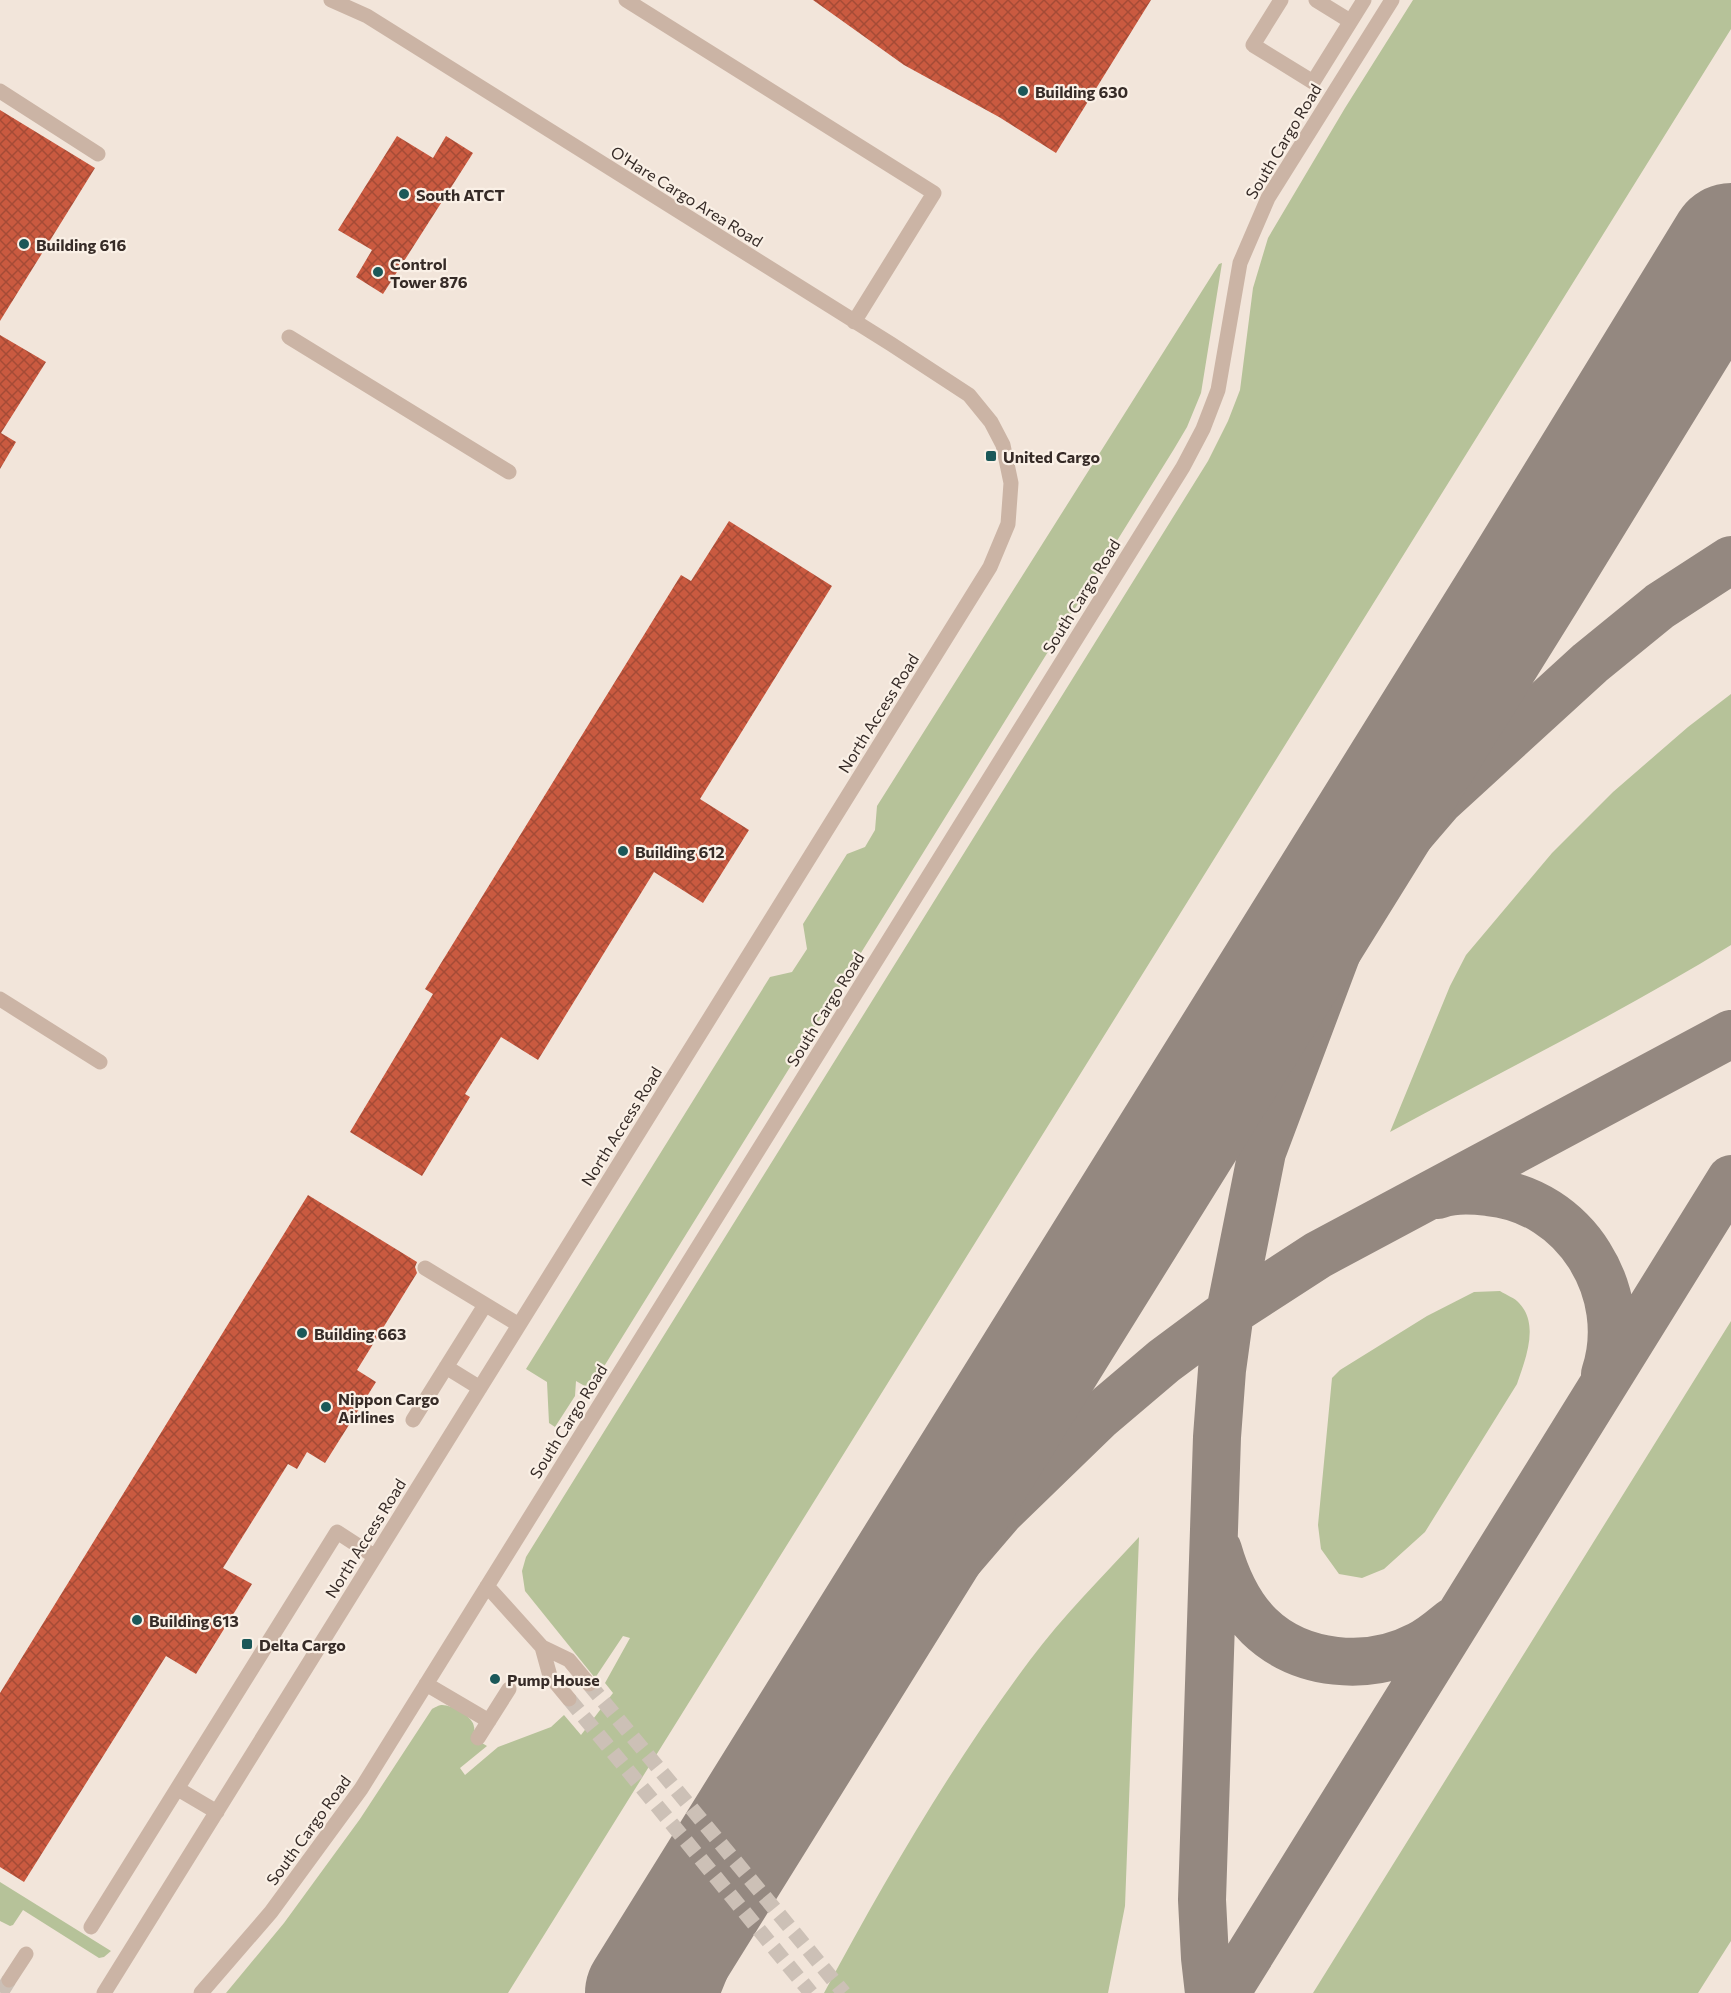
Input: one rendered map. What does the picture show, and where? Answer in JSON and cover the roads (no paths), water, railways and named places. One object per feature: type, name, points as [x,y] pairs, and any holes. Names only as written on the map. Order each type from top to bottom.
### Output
[{"type":"street","name":"O'Hare Cargo Area Road","points":[[332,0],[367,16],[941,375],[969,395],[991,422],[1003,445]]},
{"type":"street","points":[[626,0],[934,194],[854,322]]},
{"type":"street","points":[[1281,0],[1252,45],[1313,82],[1364,0]]},
{"type":"street","points":[[1316,0],[1350,21]]},
{"type":"street","name":"South Cargo Road","points":[[201,1993],[271,1912],[361,1789],[1183,467],[1203,429],[1218,390],[1240,263],[1255,225],[1268,198],[1392,0]]},
{"type":"street","points":[[0,91],[98,153]]},
{"type":"street","points":[[289,336],[509,472]]},
{"type":"street","name":"North Access Road","points":[[217,1812],[990,567],[1008,524],[1011,483],[1003,445]]},
{"type":"street","points":[[0,999],[100,1062]]},
{"type":"street","points":[[425,1268],[519,1325]]},
{"type":"street","points":[[413,1420],[485,1305]]},
{"type":"street","points":[[446,1367],[480,1388]]},
{"type":"street","points":[[91,1927],[337,1532],[374,1556]]},
{"type":"street","points":[[487,1586],[543,1647],[569,1660],[589,1683]]},
{"type":"street","points":[[543,1647],[550,1676],[570,1699]]},
{"type":"street","points":[[426,1684],[489,1721]]},
{"type":"street","points":[[478,1738],[510,1689]]},
{"type":"street","points":[[104,1993],[217,1812],[178,1789]]},
{"type":"street","points":[[9,1980],[26,1953]]},
{"type":"tunnel","points":[[589,1684],[844,1993]]},
{"type":"tunnel","points":[[569,1699],[811,1993]]},
{"type":"tunnel","points":[[1,1993],[9,1980]]},
{"type":"place","name":"Building 630","points":[[1023,91]]},
{"type":"place","name":"South ATCT","points":[[404,194]]},
{"type":"place","name":"Building 616","points":[[24,244]]},
{"type":"place","name":"Control Tower 876","points":[[378,272]]},
{"type":"place","name":"United Cargo","points":[[991,456]]},
{"type":"place","name":"Building 612","points":[[623,851]]},
{"type":"place","name":"Building 663","points":[[302,1333]]},
{"type":"place","name":"Nippon Cargo Airlines","points":[[326,1407]]},
{"type":"place","name":"Building 613","points":[[137,1620]]},
{"type":"place","name":"Delta Cargo","points":[[247,1644]]},
{"type":"place","name":"Pump House","points":[[495,1679]]}]
